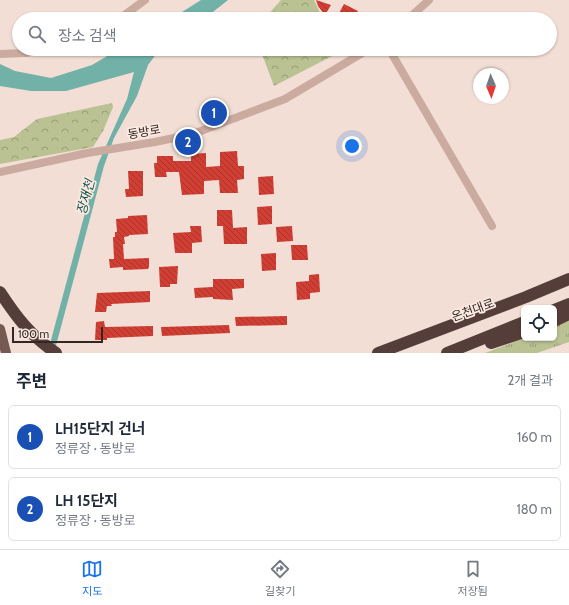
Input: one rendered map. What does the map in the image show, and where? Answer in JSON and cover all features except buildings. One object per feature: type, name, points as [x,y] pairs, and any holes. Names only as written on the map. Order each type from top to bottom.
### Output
[{"type":"highway","points":[[378,353],[526,297],[569,279]]},
{"type":"highway","name":"온천대로","points":[[384,353],[485,321],[569,287]]},
{"type":"highway","points":[[0,292],[24,326],[37,340],[56,353]]},
{"type":"highway","points":[[557,309],[569,304]]},
{"type":"highway","points":[[557,319],[569,314]]},
{"type":"highway","points":[[447,353],[521,323]]},
{"type":"highway","points":[[460,348],[477,348],[521,333]]},
{"type":"main road","points":[[0,329],[6,353]]},
{"type":"street","points":[[129,12],[145,0]]},
{"type":"street","points":[[416,12],[429,0]]},
{"type":"street","points":[[0,54],[12,54]]},
{"type":"street","name":"동방로","points":[[0,172],[87,153],[131,147],[193,134],[285,99],[357,56]]},
{"type":"street","points":[[393,56],[492,226]]},
{"type":"green space","points":[[281,0],[314,0],[320,12],[270,12]]},
{"type":"green space","points":[[263,56],[332,56],[274,86]]},
{"type":"green space","points":[[112,103],[113,107],[103,131],[93,147],[0,164],[0,140],[14,137],[37,119]]},
{"type":"green space","points":[[569,320],[569,342],[537,353],[485,353],[521,339],[521,341],[557,341],[557,325]]},
{"type":"water","points":[[201,0],[228,0],[213,12],[182,12]]},
{"type":"water","points":[[107,56],[155,56],[148,65],[137,96],[114,138],[104,166],[54,353],[50,344],[98,164],[127,99],[134,72],[66,91],[31,91],[0,86],[0,64],[15,71],[51,78],[92,65]]},
{"type":"place","name":"LH15단지 건너","points":[[214,113]]},
{"type":"place","name":"LH 15단지","points":[[188,142]]},
{"type":"water label","name":"장재천","points":[[85,197]]}]
